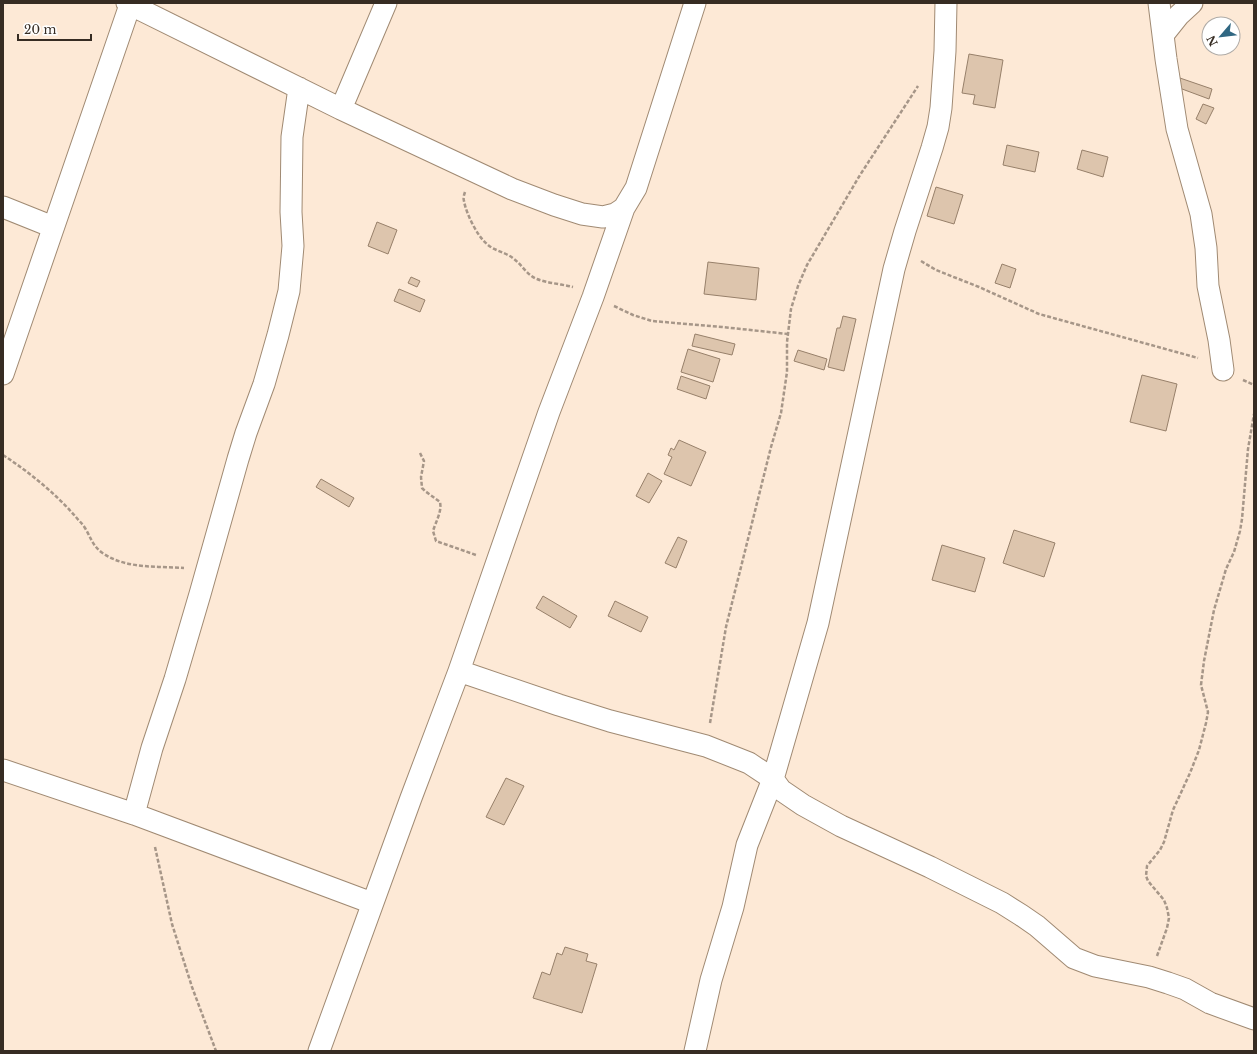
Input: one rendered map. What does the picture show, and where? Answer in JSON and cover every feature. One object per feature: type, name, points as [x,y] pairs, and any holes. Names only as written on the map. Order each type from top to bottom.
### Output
[{"type":"street","points":[[341,110],[386,3]]},
{"type":"street","points":[[3,374],[128,4],[341,110],[474,172],[512,189],[554,205],[582,214],[603,217],[615,214],[624,208],[629,202],[636,188],[695,3]]},
{"type":"street","points":[[695,1051],[711,980],[733,906],[747,845],[773,779],[818,623],[899,250],[938,127],[942,101],[946,3]]},
{"type":"street","points":[[1159,3],[1177,129],[1201,214],[1206,248],[1208,286],[1219,340],[1223,370]]},
{"type":"street","points":[[1164,35],[1179,15],[1192,3]]},
{"type":"street","points":[[138,815],[152,748],[177,672],[246,433],[264,384],[289,291],[293,246],[291,205],[292,138],[299,88]]},
{"type":"street","points":[[3,207],[53,227]]},
{"type":"street","points":[[319,1051],[372,903],[459,671],[549,412],[594,295],[624,208]]},
{"type":"street","points":[[459,671],[603,719],[706,746],[749,763],[773,779],[782,790],[790,796],[835,822],[930,867],[1021,914],[1074,958],[1095,966],[1149,978],[1185,989],[1210,1003],[1254,1019]]},
{"type":"street","points":[[3,770],[138,815],[372,903]]},
{"type":"path","points":[[706,746],[726,627],[771,447],[781,413],[787,372],[788,334],[791,309],[798,286],[807,265],[860,175],[919,85]]},
{"type":"path","points":[[474,172],[466,187],[464,200],[468,215],[481,238],[487,245],[513,258],[528,274],[536,279],[559,283],[594,295],[633,315],[652,321],[788,334]]},
{"type":"path","points":[[899,250],[936,270],[979,287],[1039,314],[1202,359],[1254,385]]},
{"type":"path","points":[[1149,978],[1167,928],[1169,918],[1164,900],[1148,881],[1146,876],[1147,866],[1160,850],[1164,842],[1173,810],[1199,750],[1206,723],[1208,712],[1201,685],[1204,661],[1214,610],[1226,569],[1234,552],[1240,531],[1248,449],[1254,414]]},
{"type":"path","points":[[420,453],[424,461],[421,477],[422,488],[425,492],[440,502],[441,507],[433,531],[436,540],[448,546],[497,562]]},
{"type":"path","points":[[3,455],[59,498],[84,527],[96,549],[105,555],[122,562],[142,566],[207,570]]},
{"type":"path","points":[[138,815],[157,851],[172,924],[192,987],[216,1051]]},
{"type":"building","points":[[969,54],[1003,60],[995,108],[973,104],[975,95],[962,93]]},
{"type":"building","points":[[1177,77],[1212,89],[1209,99],[1174,86]]},
{"type":"building","points":[[1203,104],[1214,108],[1206,124],[1196,119]]},
{"type":"building","points":[[1007,145],[1039,152],[1035,172],[1003,165]]},
{"type":"building","points":[[1082,150],[1108,157],[1103,177],[1077,169]]},
{"type":"building","points":[[936,187],[963,195],[954,224],[927,216]]},
{"type":"building","points":[[377,222],[397,230],[388,254],[368,246]]},
{"type":"building","points":[[708,262],[759,268],[756,300],[704,294]]},
{"type":"building","points":[[1002,264],[1016,269],[1010,288],[995,283]]},
{"type":"building","points":[[411,277],[420,281],[417,287],[408,283]]},
{"type":"building","points":[[399,289],[425,300],[420,312],[394,301]]},
{"type":"building","points":[[843,316],[856,319],[844,371],[828,367],[837,328],[840,328]]},
{"type":"building","points":[[695,334],[735,344],[732,355],[692,346]]},
{"type":"building","points":[[688,349],[720,359],[713,382],[681,372]]},
{"type":"building","points":[[798,350],[827,359],[824,370],[794,361]]},
{"type":"building","points":[[1142,375],[1177,384],[1166,431],[1130,422]]},
{"type":"building","points":[[681,376],[710,386],[706,399],[677,389]]},
{"type":"building","points":[[679,440],[706,452],[691,486],[664,474],[672,457],[668,455],[671,448],[674,450]]},
{"type":"building","points":[[648,473],[662,481],[649,503],[636,496]]},
{"type":"building","points":[[321,479],[354,498],[349,507],[316,487]]},
{"type":"building","points":[[1014,530],[1055,543],[1044,577],[1003,563]]},
{"type":"building","points":[[678,537],[687,541],[676,568],[665,563]]},
{"type":"building","points":[[942,545],[985,558],[975,592],[932,580]]},
{"type":"building","points":[[543,596],[577,616],[570,628],[536,608]]},
{"type":"building","points":[[615,601],[648,617],[641,632],[608,616]]},
{"type":"building","points":[[506,778],[524,786],[504,825],[486,817]]},
{"type":"building","points":[[565,947],[588,954],[586,961],[597,964],[582,1013],[533,998],[542,972],[550,975],[557,953],[562,955]]}]
